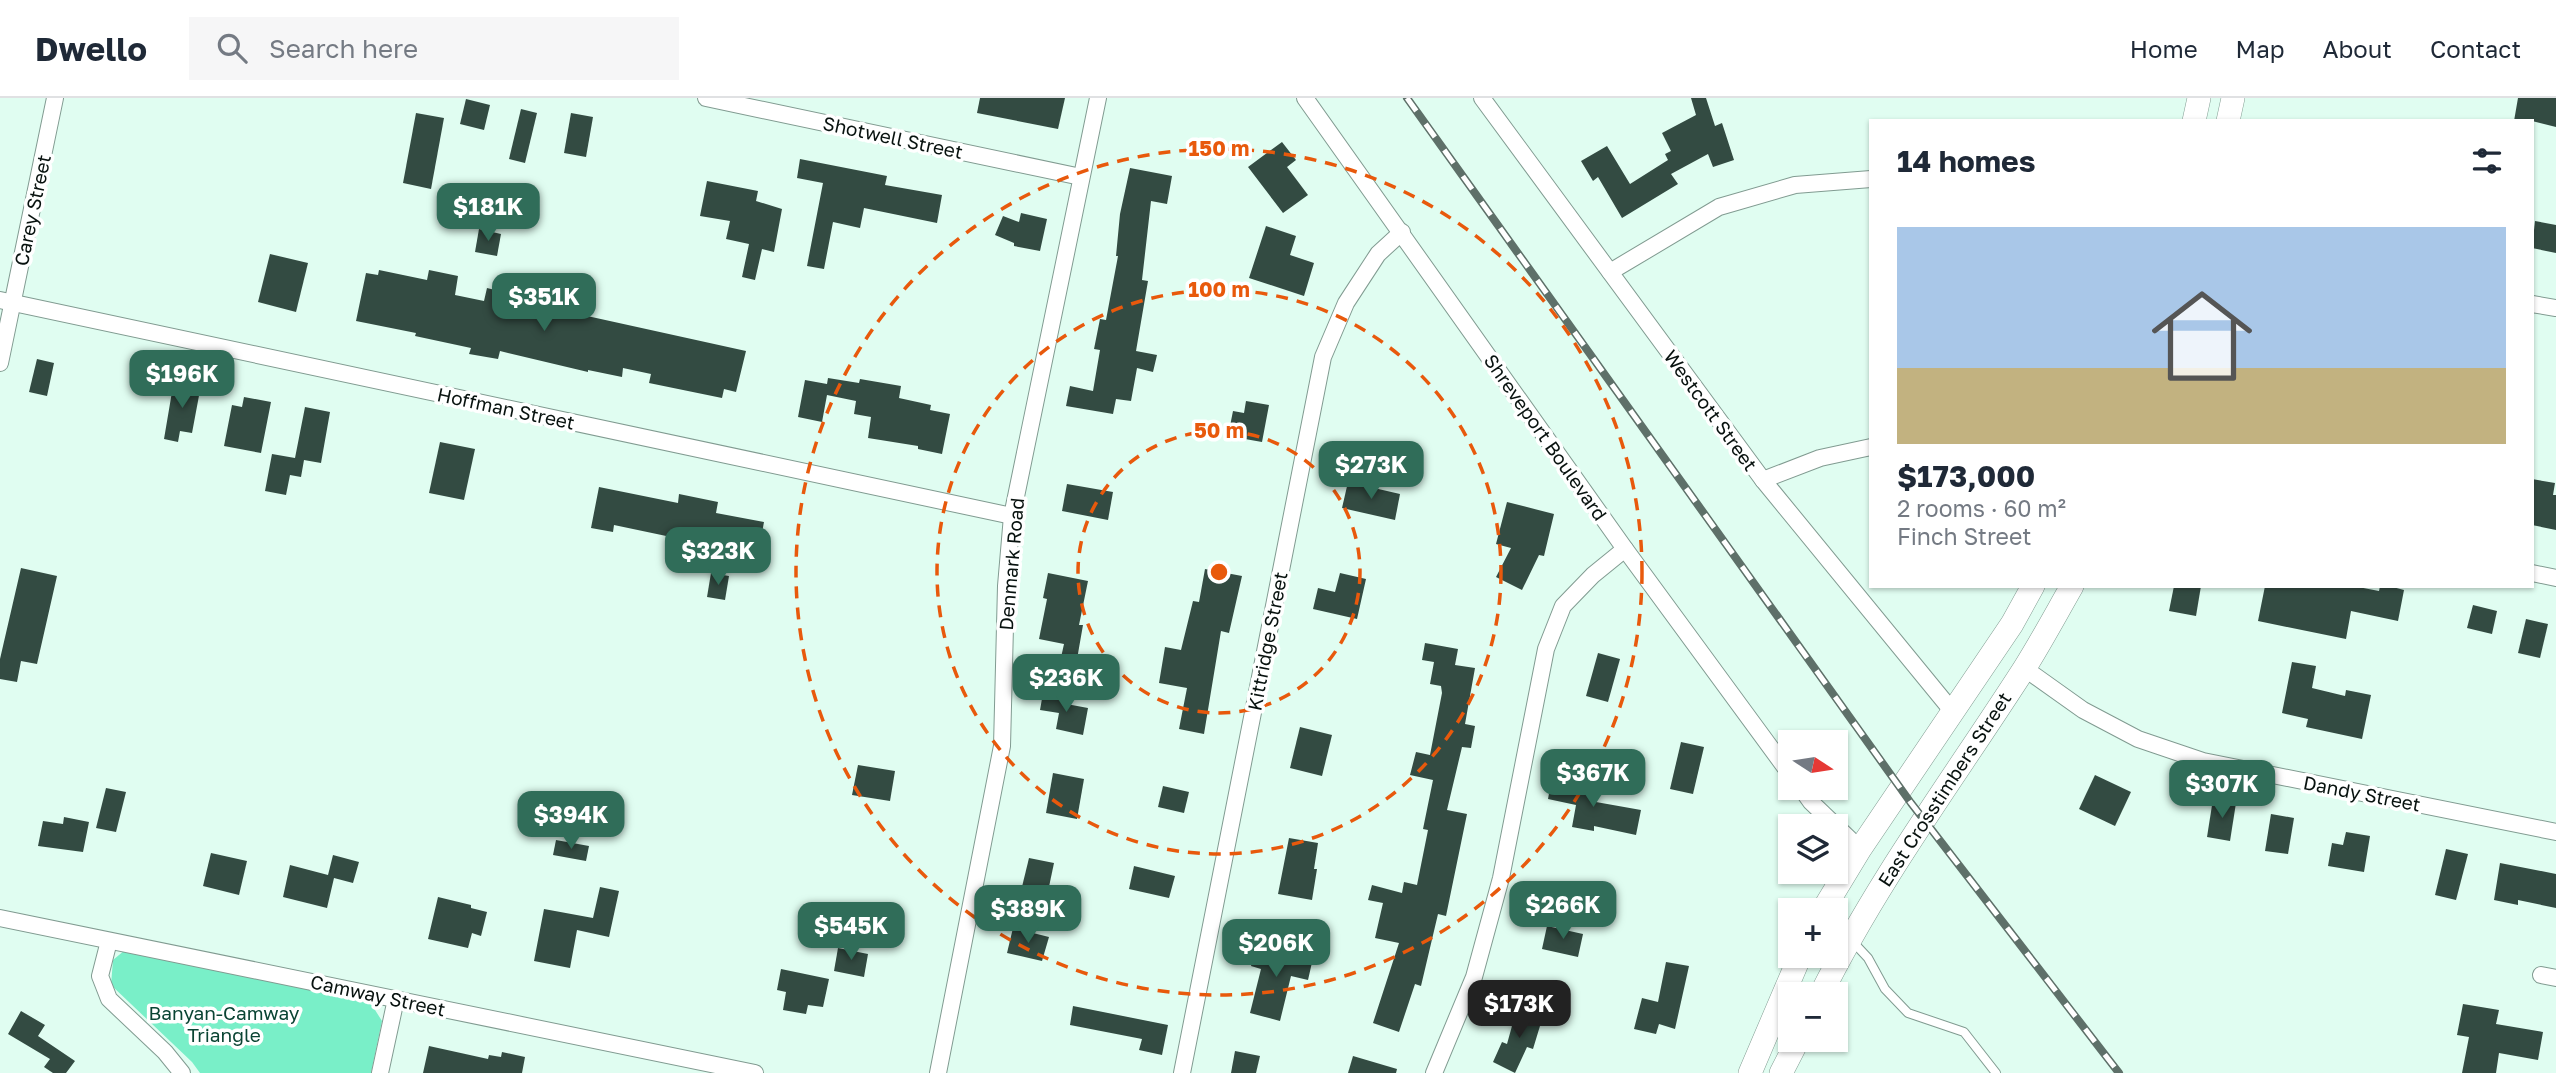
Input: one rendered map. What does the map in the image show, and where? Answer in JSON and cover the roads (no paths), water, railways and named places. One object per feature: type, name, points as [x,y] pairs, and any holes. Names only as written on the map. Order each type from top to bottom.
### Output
[{"type":"main road","points":[[2194,119],[2199,98]]},
{"type":"main road","points":[[2228,119],[2233,98]]},
{"type":"main road","name":"East Crosstimbers Street","points":[[1830,898],[1860,849],[2012,624],[2032,588]]},
{"type":"main road","name":"East Crosstimbers Street","points":[[1827,982],[1849,938],[1923,817],[2024,668],[2071,588]]},
{"type":"main road","points":[[1750,1073],[1795,968]]},
{"type":"main road","points":[[1781,1073],[1792,1052]]},
{"type":"street","name":"Carey Street","points":[[0,363],[6,301],[55,98]]},
{"type":"street","name":"Shotwell Street","points":[[706,98],[1081,177]]},
{"type":"street","name":"Denmark Road","points":[[938,1073],[1002,746],[1006,586],[1012,516],[1098,98]]},
{"type":"street","name":"Shreveport Boulevard","points":[[1305,98],[1625,549],[1778,758]]},
{"type":"street","name":"Westcott Street","points":[[1482,98],[1763,480],[1953,712]]},
{"type":"street","points":[[1610,272],[1719,207],[1795,185],[1869,179]]},
{"type":"street","name":"Kittridge Street","points":[[1182,1073],[1323,358],[1346,303],[1378,254],[1402,232]]},
{"type":"street","name":"Hoffman Street","points":[[6,301],[1012,516]]},
{"type":"street","points":[[2534,303],[2556,308]]},
{"type":"street","points":[[1763,480],[1820,458],[1869,447]]},
{"type":"street","points":[[1434,1073],[1474,977],[1501,878],[1546,649],[1563,606],[1593,575],[1625,549]]},
{"type":"street","points":[[2534,573],[2556,578]]},
{"type":"street","name":"Dandy Street","points":[[2024,668],[2082,710],[2138,739],[2203,761],[2556,832]]},
{"type":"street","points":[[1810,800],[1860,849]]},
{"type":"street","name":"Camway Street","points":[[0,918],[755,1073]]},
{"type":"street","points":[[109,941],[100,976],[109,999],[165,1052],[182,1073]]},
{"type":"street","points":[[380,1073],[396,999]]},
{"type":"lane","points":[[1849,938],[1868,958],[1885,989],[1908,1013],[1964,1031],[1996,1073]]},
{"type":"railway","points":[[1407,98],[1911,803],[2119,1073]]},
{"type":"park label","name":"Banyan-Camway Triangle","points":[[224,1023]]}]
